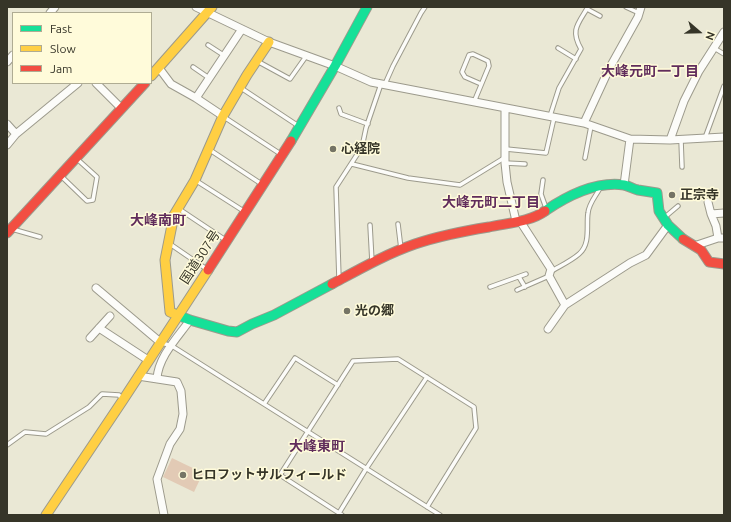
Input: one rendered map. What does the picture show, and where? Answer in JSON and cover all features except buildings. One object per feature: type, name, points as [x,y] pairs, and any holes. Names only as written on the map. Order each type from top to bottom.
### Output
[{"type":"main road","name":"国道307号","points":[[46,515],[123,400],[300,127],[367,7]]},
{"type":"main road","points":[[152,75],[209,10]]},
{"type":"main road","points":[[269,42],[239,87],[223,116],[195,180],[174,215],[165,260],[170,312],[190,320],[237,332],[274,315],[372,263],[414,244],[456,233],[518,221],[541,214],[562,200],[602,185],[624,185],[638,190],[657,192],[659,211],[666,222],[683,239],[700,250],[709,262],[724,264]]},
{"type":"main road","points":[[9,231],[144,84]]},
{"type":"street","points":[[196,7],[209,10],[242,29],[269,42],[307,55],[371,82],[383,85],[587,124],[630,139],[681,140],[724,137]]},
{"type":"street","points":[[587,124],[609,69],[622,47],[640,10]]},
{"type":"street","points":[[196,98],[242,29]]},
{"type":"street","points":[[670,140],[698,71],[724,32]]},
{"type":"street","points":[[159,68],[170,84],[196,98],[223,116]]},
{"type":"street","points":[[7,145],[16,134],[77,84]]},
{"type":"street","points":[[97,84],[121,108]]},
{"type":"street","points":[[505,109],[505,160],[507,182],[518,221],[551,269],[550,274],[565,305]]},
{"type":"street","points":[[7,124],[16,134]]},
{"type":"street","points":[[624,185],[630,139]]},
{"type":"street","points":[[694,246],[721,238],[711,214],[708,202]]},
{"type":"street","points":[[711,214],[724,212]]},
{"type":"street","points":[[548,329],[565,305],[630,263],[646,255],[666,222]]},
{"type":"street","points":[[96,288],[160,342]]},
{"type":"street","points":[[90,338],[110,316]]},
{"type":"street","points":[[157,379],[157,373],[164,355],[190,320]]},
{"type":"street","points":[[99,328],[148,360]]},
{"type":"street","points":[[138,376],[177,382],[180,391],[182,408],[180,429],[170,444],[157,479],[164,515]]},
{"type":"lane","points":[[339,280],[336,187],[362,147],[368,124],[383,85],[425,7]]},
{"type":"lane","points":[[626,7],[640,10]]},
{"type":"lane","points":[[506,149],[546,153],[559,88],[581,49],[576,39],[575,31],[587,8],[600,16]]},
{"type":"lane","points":[[208,45],[224,56]]},
{"type":"lane","points":[[558,48],[576,58]]},
{"type":"lane","points":[[714,48],[724,54]]},
{"type":"lane","points":[[473,103],[489,66],[488,61],[473,54],[469,56],[462,72],[465,77],[481,84]]},
{"type":"lane","points":[[256,61],[290,80],[307,55]]},
{"type":"lane","points":[[193,67],[210,78]]},
{"type":"lane","points":[[705,138],[724,86]]},
{"type":"lane","points":[[239,87],[300,127]]},
{"type":"lane","points":[[339,108],[342,114],[368,124]]},
{"type":"lane","points":[[223,116],[282,155]]},
{"type":"lane","points":[[585,158],[587,124]]},
{"type":"lane","points":[[681,140],[682,167]]},
{"type":"lane","points":[[209,149],[263,184]]},
{"type":"lane","points":[[60,175],[87,201],[93,200],[97,177],[76,158]]},
{"type":"lane","points":[[352,164],[408,178],[460,185],[505,160],[525,164]]},
{"type":"lane","points":[[195,180],[245,212]]},
{"type":"lane","points":[[543,180],[541,194],[546,210]]},
{"type":"lane","points":[[518,290],[550,274],[580,253],[586,245],[590,204],[602,185]]},
{"type":"lane","points":[[666,222],[678,206]]},
{"type":"lane","points":[[178,208],[226,241]]},
{"type":"lane","points":[[398,224],[401,250]]},
{"type":"lane","points":[[370,225],[372,263]]},
{"type":"lane","points":[[9,231],[40,237]]},
{"type":"lane","points":[[168,243],[208,270]]},
{"type":"lane","points":[[490,286],[526,274]]},
{"type":"lane","points":[[519,277],[524,287]]},
{"type":"lane","points":[[160,342],[172,346],[440,515]]},
{"type":"lane","points":[[264,404],[295,358],[338,385]]},
{"type":"lane","points":[[427,377],[366,469],[341,514],[280,475],[352,361],[398,359],[427,377],[474,407],[476,428],[427,507]]},
{"type":"lane","points":[[7,446],[25,432],[46,434],[89,406],[102,394],[119,395],[123,400]]},
{"type":"shaded area","name":"ヒロフットサルフィールド","points":[[172,458],[203,473],[194,492],[163,477]]},
{"type":"traffic: fast","points":[[291,141],[335,66],[367,7]]},
{"type":"traffic: fast","points":[[545,211],[572,195],[582,191],[603,185],[624,185],[638,190],[657,193],[659,211],[668,225],[683,239]]},
{"type":"traffic: fast","points":[[175,314],[190,320],[228,331],[237,332],[274,315],[332,284]]},
{"type":"traffic: slow","points":[[152,75],[212,7]]},
{"type":"traffic: slow","points":[[175,314],[170,312],[165,260],[174,215],[195,180],[223,116],[247,75],[269,42]]},
{"type":"traffic: slow","points":[[46,515],[208,270]]},
{"type":"traffic: jam","points":[[7,233],[144,84]]},
{"type":"traffic: jam","points":[[208,270],[291,141]]},
{"type":"traffic: jam","points":[[332,284],[383,257],[415,244],[470,230],[525,220],[545,211]]},
{"type":"traffic: jam","points":[[683,239],[701,250],[709,262],[724,264]]},
{"type":"place","name":"心経院","points":[[333,149]]},
{"type":"place","name":"正宗寺","points":[[672,195]]},
{"type":"place","name":"光の郷","points":[[347,311]]},
{"type":"place","name":"ヒロフットサルフィールド","points":[[183,475]]},
{"type":"district","name":"大峰元町一丁目","points":[[650,71]]},
{"type":"district","name":"大峰元町二丁目","points":[[491,202]]},
{"type":"district","name":"大峰南町","points":[[158,220]]},
{"type":"district","name":"大峰東町","points":[[317,446]]}]
